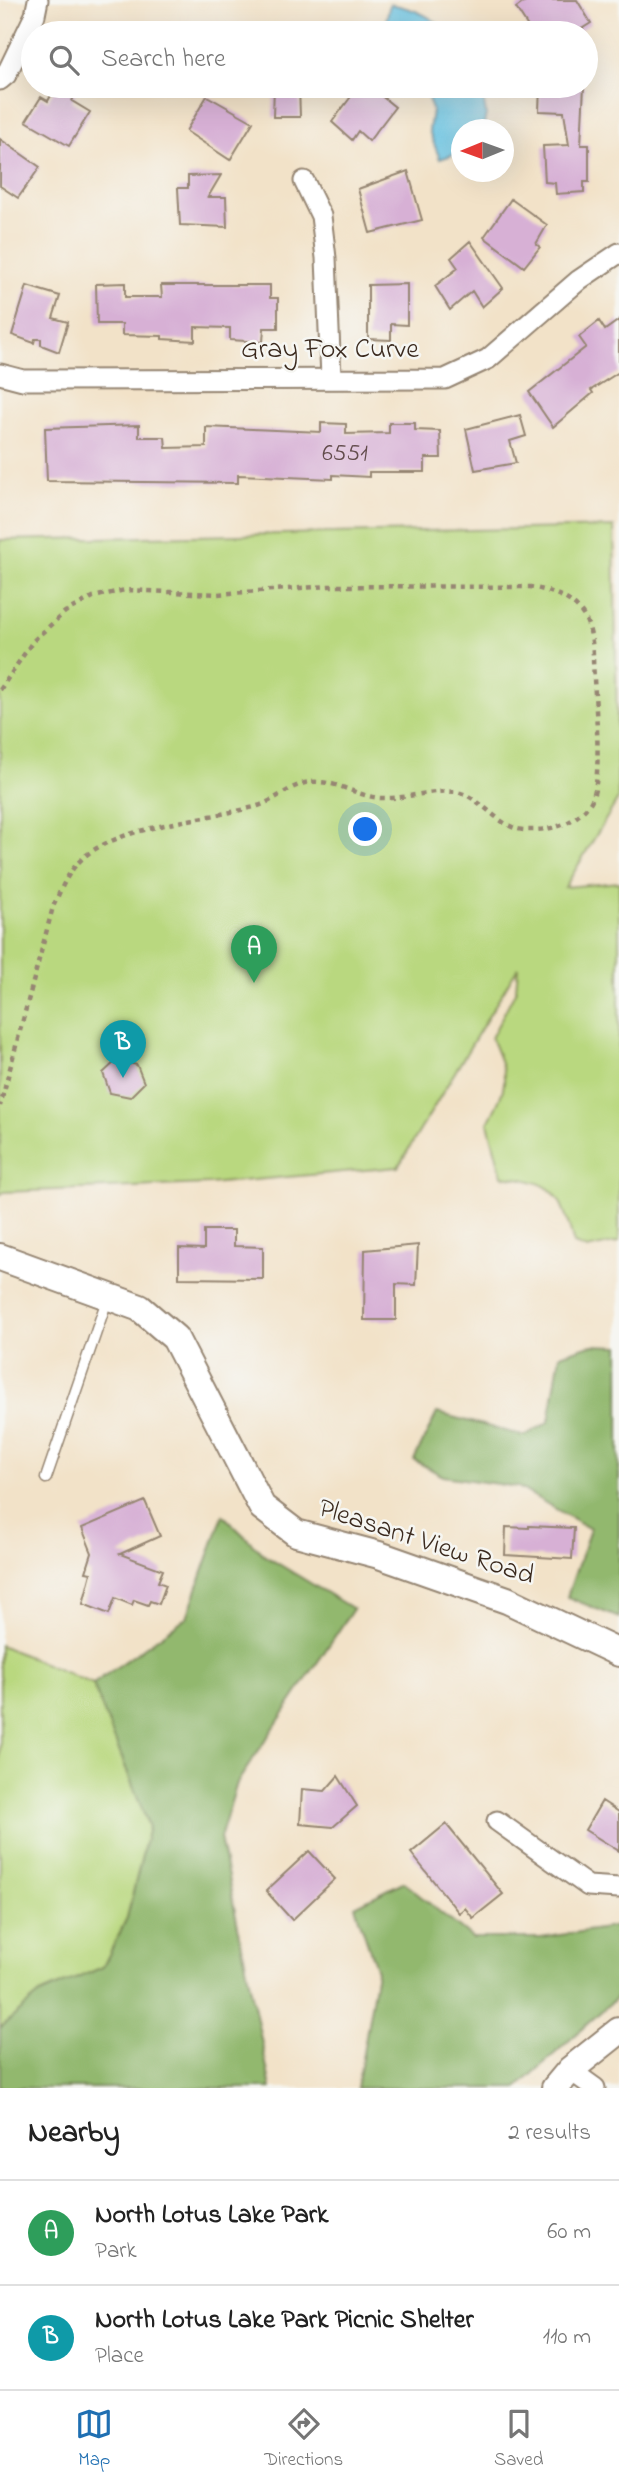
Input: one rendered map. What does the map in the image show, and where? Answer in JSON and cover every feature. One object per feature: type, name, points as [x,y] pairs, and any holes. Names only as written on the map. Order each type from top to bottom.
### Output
[{"type":"street","points":[[32,21],[38,0]]},
{"type":"street","points":[[0,80],[6,75],[21,44]]},
{"type":"street","points":[[304,181],[321,216],[326,258],[331,378]]},
{"type":"street","name":"Gray Fox Curve","points":[[0,374],[23,380],[445,379],[488,359],[579,280],[619,253]]},
{"type":"street","name":"Pleasant View Road","points":[[0,1257],[140,1308],[175,1338],[262,1507],[296,1533],[380,1555],[507,1600],[619,1653]]},
{"type":"street","points":[[497,1821],[588,1886],[619,1888]]},
{"type":"street","points":[[568,2082],[619,2031]]},
{"type":"street","points":[[568,2082],[595,2088]]},
{"type":"lane","points":[[46,1478],[108,1296]]},
{"type":"path","points":[[0,690],[33,641],[65,612],[93,597],[125,590],[217,594],[328,586],[530,587],[555,592],[578,607],[593,633],[598,774],[592,801],[573,821],[557,828],[522,830],[500,821],[460,792],[433,792],[381,799],[330,782],[311,782],[295,786],[255,807],[202,815],[103,844],[83,858],[65,880],[53,907],[0,1106]]},
{"type":"green space","points":[[614,527],[618,799],[565,887],[619,882],[619,1242],[587,1249],[574,1244],[565,1212],[553,1193],[534,1182],[502,1176],[488,1123],[500,1098],[504,1081],[501,1063],[491,1038],[516,990],[518,967],[398,1167],[209,1184],[4,1192],[0,1195],[0,540]]},
{"type":"green space","points":[[590,1345],[619,1346],[619,1618],[567,1597],[590,1529],[518,1487],[443,1476],[414,1460],[437,1413],[524,1436],[549,1422],[560,1355]]},
{"type":"green space","points":[[223,1515],[264,1555],[353,1609],[237,1783],[220,1838],[271,2088],[0,2088],[0,2028],[40,1994],[103,1967],[127,1918],[149,1827],[93,1684],[187,1617]]},
{"type":"green space","points":[[0,1645],[93,1684],[149,1827],[127,1918],[103,1967],[40,1994],[0,2028]]},
{"type":"green space","points":[[403,1882],[472,1938],[541,1938],[619,1926],[619,1995],[517,2088],[357,2088],[377,1971],[355,1906]]},
{"type":"water","points":[[390,4],[422,14],[434,21],[386,21]]},
{"type":"water","points":[[428,98],[483,98],[485,119],[451,119],[451,155],[440,159],[429,131],[432,110]]},
{"type":"building","points":[[527,0],[577,0],[590,21],[524,21],[516,8]]},
{"type":"building","points":[[40,98],[48,101],[50,98],[73,98],[72,101],[90,112],[69,146],[26,121]]},
{"type":"building","points":[[206,98],[211,98],[253,122],[230,160],[186,131]]},
{"type":"building","points":[[274,98],[299,98],[300,117],[273,117]]},
{"type":"building","points":[[350,98],[384,98],[395,107],[369,141],[358,131],[352,140],[332,122]]},
{"type":"building","points":[[540,98],[583,98],[581,145],[589,145],[589,182],[584,182],[584,192],[556,194],[555,183],[545,182],[543,146],[569,145],[564,112],[539,111]]},
{"type":"building","points":[[0,139],[40,167],[18,198],[0,186]]},
{"type":"building","points":[[408,171],[422,220],[370,233],[358,189]]},
{"type":"building","points":[[221,175],[208,197],[226,197],[227,227],[180,225],[178,188],[188,188],[188,176]]},
{"type":"building","points":[[511,199],[547,225],[536,244],[540,247],[524,267],[484,237]]},
{"type":"building","points":[[470,241],[503,288],[482,307],[472,291],[450,310],[435,286],[458,268],[451,258]]},
{"type":"building","points":[[125,283],[125,297],[162,297],[161,285],[270,285],[270,298],[278,298],[278,328],[264,328],[263,342],[230,340],[230,328],[195,327],[195,341],[162,339],[162,336],[122,335],[122,324],[97,324],[96,284]]},
{"type":"building","points":[[407,284],[407,325],[391,324],[391,340],[368,339],[368,285]]},
{"type":"building","points":[[27,286],[60,296],[53,318],[68,322],[59,352],[41,345],[41,339],[35,339],[34,343],[12,335]]},
{"type":"building","points":[[619,320],[619,372],[591,390],[593,393],[553,427],[529,392],[586,347],[579,337],[599,321],[605,330]]},
{"type":"building","points":[[520,415],[526,436],[510,441],[516,463],[475,470],[466,429]]},
{"type":"building","points":[[321,423],[346,424],[346,434],[389,433],[389,423],[415,423],[415,430],[440,431],[441,458],[425,458],[425,472],[369,472],[369,477],[333,475],[333,479],[238,475],[238,483],[47,481],[45,428],[139,425],[139,437],[165,437],[166,448],[206,447],[206,427],[321,432]]},
{"type":"building","points":[[117,1060],[137,1065],[144,1083],[130,1097],[110,1093],[103,1073]]},
{"type":"building","points":[[204,1230],[234,1230],[234,1246],[263,1247],[263,1279],[179,1278],[179,1248],[204,1249]]},
{"type":"building","points":[[418,1245],[416,1285],[396,1284],[396,1320],[364,1320],[365,1250]]},
{"type":"building","points":[[145,1501],[160,1536],[120,1554],[163,1570],[158,1582],[166,1585],[159,1604],[150,1601],[148,1605],[134,1600],[132,1605],[115,1598],[109,1614],[83,1604],[91,1573],[86,1572],[92,1553],[82,1528]]},
{"type":"building","points":[[506,1527],[574,1528],[572,1559],[505,1555]]},
{"type":"building","points":[[338,1776],[357,1806],[333,1827],[300,1824],[302,1789],[325,1791]]},
{"type":"building","points":[[602,1801],[619,1812],[619,1851],[585,1830]]},
{"type":"building","points":[[446,1824],[503,1894],[473,1918],[465,1908],[459,1913],[411,1853]]},
{"type":"building","points":[[309,1851],[335,1879],[292,1920],[266,1891]]},
{"type":"place","name":"North Lotus Lake Park","points":[[254,983]]},
{"type":"place","name":"North Lotus Lake Park Picnic Shelter","points":[[123,1078]]}]
